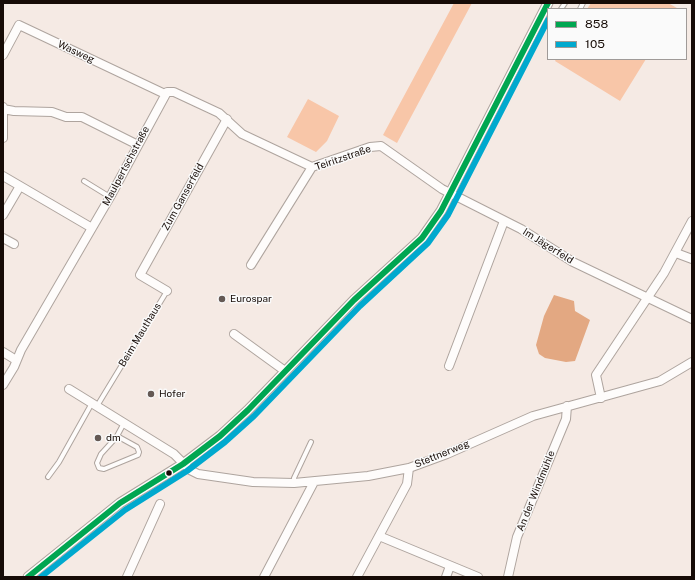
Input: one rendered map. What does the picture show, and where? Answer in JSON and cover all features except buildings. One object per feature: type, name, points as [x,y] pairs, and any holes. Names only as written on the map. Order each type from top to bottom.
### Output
[{"type":"street","points":[[28,577],[120,503],[183,464],[211,443],[235,422],[354,300],[422,238],[435,221],[451,192],[548,6]]},
{"type":"street","name":"Wasweg","points":[[3,55],[19,25],[165,94]]},
{"type":"street","points":[[165,94],[169,91],[174,92],[219,114],[227,119],[242,134],[312,167]]},
{"type":"street","name":"Maulpertschstraße","points":[[3,385],[110,197],[165,94]]},
{"type":"street","points":[[3,138],[3,109],[14,111],[52,112],[66,117],[78,116],[138,145]]},
{"type":"street","name":"Zum Ganserfeld","points":[[140,275],[227,119]]},
{"type":"street","name":"Teiritzstraße","points":[[251,265],[312,167],[370,147],[381,146],[429,181],[451,192]]},
{"type":"street","points":[[3,176],[92,228]]},
{"type":"street","points":[[3,215],[20,186]]},
{"type":"street","name":"Im Jägerfeld","points":[[451,192],[521,229],[573,262],[692,320]]},
{"type":"street","points":[[449,366],[504,221]]},
{"type":"street","points":[[601,398],[596,375],[676,252],[692,221]]},
{"type":"street","points":[[3,238],[14,244]]},
{"type":"street","points":[[676,252],[692,260]]},
{"type":"street","name":"Beim Mauthaus","points":[[140,275],[167,291]]},
{"type":"street","points":[[234,334],[285,371]]},
{"type":"street","points":[[3,352],[16,360]]},
{"type":"street","name":"Stettnerweg","points":[[70,389],[174,454],[183,464],[198,474],[253,482],[294,483],[368,476],[409,468],[447,454],[533,416],[660,381],[692,362]]},
{"type":"street","name":"An der Windmühle","points":[[508,577],[517,537],[566,419],[567,406]]},
{"type":"street","points":[[357,577],[407,484],[409,468]]},
{"type":"street","points":[[264,577],[314,482]]},
{"type":"street","points":[[127,577],[160,504]]},
{"type":"street","points":[[379,536],[478,577]]},
{"type":"street","points":[[446,577],[450,566]]},
{"type":"lane","points":[[84,181],[110,197]]},
{"type":"lane","name":"Beim Mauthaus","points":[[48,477],[167,291]]},
{"type":"lane","points":[[116,436],[137,447],[139,452],[138,455],[104,469],[99,468],[97,463],[101,454],[116,436],[124,423]]},
{"type":"lane","points":[[294,483],[294,478],[311,442]]},
{"type":"shaded area","points":[[454,3],[472,3],[397,143],[383,135]]},
{"type":"shaded area","points":[[591,3],[668,3],[677,8],[588,8]]},
{"type":"shaded area","points":[[556,60],[645,60],[620,101]]},
{"type":"shaded area","points":[[308,99],[339,116],[327,141],[316,152],[287,137]]},
{"type":"shaded area","points":[[554,295],[574,301],[575,311],[590,320],[575,361],[566,362],[545,358],[539,354],[536,345],[544,316]]},
{"type":"transit line","name":"858","points":[[28,577],[120,503],[183,464],[220,436],[248,410],[354,300],[422,238],[441,211],[548,3]]},
{"type":"transit line","name":"105","points":[[41,577],[125,510],[187,471],[225,442],[254,416],[360,306],[428,243],[448,215],[547,22]]},
{"type":"place","name":"Eurospar","points":[[222,299]]},
{"type":"place","name":"Hofer","points":[[151,394]]},
{"type":"place","name":"dm","points":[[98,438]]}]
